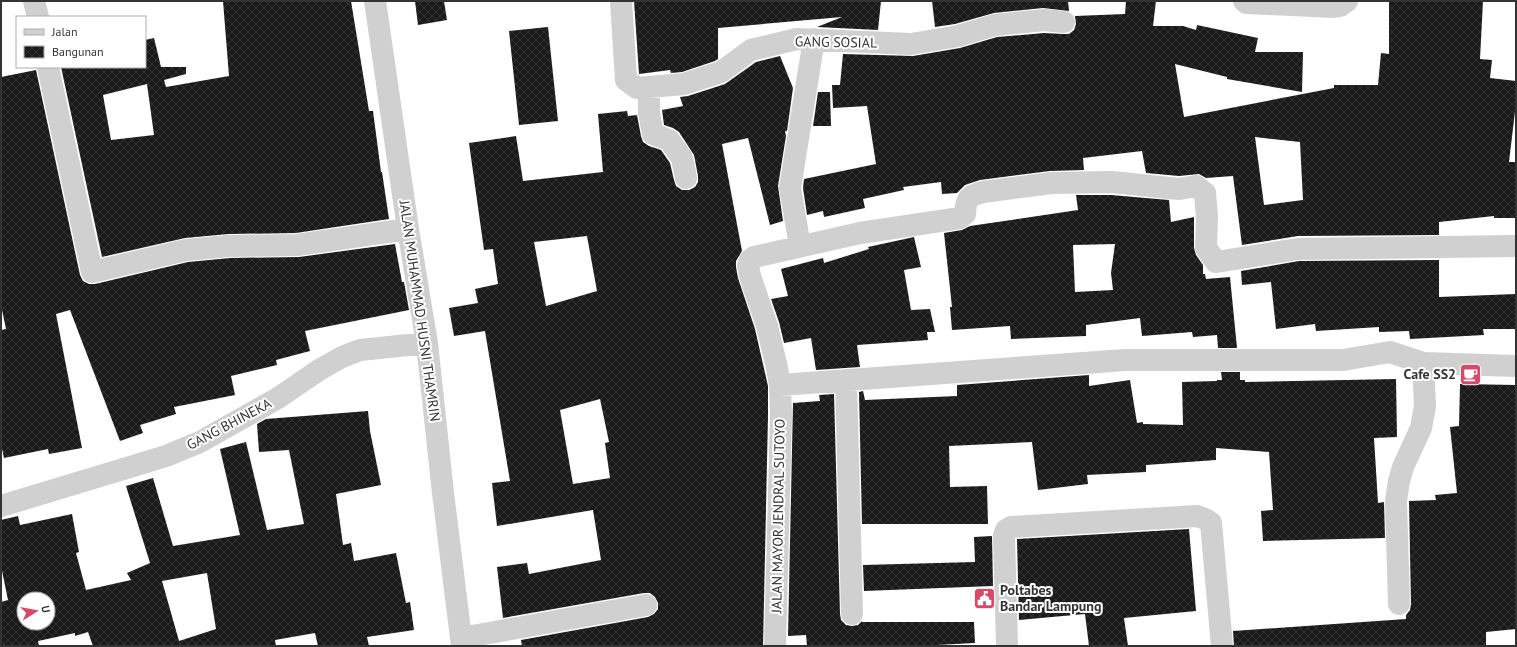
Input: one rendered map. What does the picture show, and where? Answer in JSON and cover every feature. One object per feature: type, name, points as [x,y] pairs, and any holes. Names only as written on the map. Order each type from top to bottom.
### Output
[{"type":"street","points":[[34,1],[38,16]]},
{"type":"street","name":"JALAN MUHAMMAD HUSNI THAMRIN","points":[[375,1],[408,229],[427,343],[443,493],[462,642]]},
{"type":"street","name":"GANG SOSIAL","points":[[621,1],[626,80],[637,88],[684,84],[721,72],[751,50],[798,39],[911,44],[958,36],[995,25],[1044,20],[1064,22]]},
{"type":"street","points":[[1244,1],[1246,3],[1334,7],[1340,6],[1347,1]]},
{"type":"street","points":[[814,39],[790,188],[800,246],[860,233],[960,218],[965,214],[966,203],[968,198],[973,194],[1052,183],[1112,182],[1179,189],[1196,186],[1205,193],[1207,217],[1206,248],[1216,262],[1298,249],[1516,246]]},
{"type":"street","points":[[48,68],[92,272],[186,250],[229,246],[297,245],[408,229]]},
{"type":"street","points":[[649,87],[649,113],[653,134],[669,140],[682,158],[686,178]]},
{"type":"street","name":"JALAN MAYOR JENDRAL SUTOYO","points":[[775,646],[781,416],[780,385],[767,326],[750,276],[748,265],[750,260],[754,257],[800,246]]},
{"type":"street","name":"GANG BHINEKA","points":[[1,506],[130,468],[200,442],[278,398],[319,370],[342,357],[360,350],[427,343]]},
{"type":"street","points":[[780,385],[1125,360],[1343,360],[1390,352],[1423,363],[1516,366]]},
{"type":"street","points":[[1399,604],[1396,501],[1403,467],[1421,428],[1425,406],[1423,363]]},
{"type":"street","points":[[846,380],[852,614]]},
{"type":"street","points":[[1007,646],[1004,536],[1006,530],[1011,527],[1198,516],[1211,523],[1222,646]]},
{"type":"street","points":[[462,642],[646,605]]},
{"type":"building","points":[[223,1],[351,1],[369,111],[373,111],[389,219],[296,233],[229,234],[185,238],[102,257],[61,68],[146,68],[146,40],[154,38],[161,67],[186,67],[186,74],[164,80],[166,87],[229,76]],"holes":[[[147,84],[154,135],[111,140],[103,95]]]},
{"type":"building","points":[[415,1],[444,1],[447,20],[418,25]]},
{"type":"building","points":[[634,1],[881,1],[878,30],[817,27],[842,17],[718,28],[718,59],[715,61],[682,72],[671,73],[670,70],[639,74]]},
{"type":"building","points":[[932,1],[1068,1],[1069,11],[1043,8],[994,13],[955,24],[935,27]]},
{"type":"building","points":[[1126,1],[1156,1],[1153,26],[1183,26],[1196,30],[1197,25],[1258,38],[1255,52],[1303,52],[1302,92],[1227,79],[1227,77],[1175,64],[1184,117],[1334,88],[1334,85],[1378,85],[1381,53],[1389,54],[1389,1],[1483,1],[1480,59],[1492,60],[1490,78],[1516,81],[1516,103],[1509,162],[1516,162],[1516,218],[1494,218],[1494,216],[1439,222],[1439,235],[1298,236],[1242,245],[1233,176],[1206,178],[1199,174],[1179,176],[1146,173],[1142,151],[1083,158],[1084,170],[1050,171],[980,180],[965,185],[957,193],[942,194],[941,182],[903,187],[904,190],[863,199],[865,208],[824,217],[823,211],[807,215],[803,188],[804,179],[876,164],[867,106],[833,108],[832,85],[840,85],[843,54],[913,56],[960,48],[997,37],[1044,33],[1069,34],[1074,30],[1076,24],[1075,16],[1125,14]],"holes":[[[1255,137],[1300,142],[1303,200],[1264,205]]]},
{"type":"building","points":[[548,27],[558,121],[519,125],[509,31]]},
{"type":"building","points":[[780,56],[793,88],[787,131],[785,131],[786,136],[778,186],[783,221],[770,225],[748,138],[722,144],[742,251],[736,261],[738,278],[755,329],[768,386],[763,646],[522,646],[521,640],[648,617],[654,614],[658,609],[658,603],[655,597],[650,593],[644,593],[503,618],[497,567],[527,563],[529,574],[601,560],[593,510],[497,526],[492,483],[510,481],[485,331],[454,336],[449,308],[478,303],[475,289],[498,284],[493,249],[484,250],[469,143],[516,136],[523,181],[603,172],[598,114],[627,111],[628,116],[637,115],[643,142],[649,146],[661,150],[670,163],[676,186],[682,190],[689,190],[695,187],[698,182],[694,155],[679,132],[664,125],[662,110],[683,106],[680,97],[688,96],[725,84],[756,62]],"holes":[[[587,236],[597,291],[546,306],[534,242]],[[600,399],[609,442],[605,443],[610,478],[573,484],[560,410]]]},
{"type":"building","points":[[36,70],[80,275],[83,281],[89,284],[95,284],[188,262],[230,258],[299,257],[395,244],[409,310],[305,331],[310,351],[276,360],[277,365],[231,376],[235,395],[174,407],[176,414],[140,425],[143,433],[120,441],[70,310],[56,314],[82,448],[49,454],[48,449],[4,458],[1,444],[1,330],[6,329],[1,305],[1,77]]},
{"type":"building","points":[[818,92],[830,92],[831,126],[813,126]]},
{"type":"building","points":[[1076,195],[1111,195],[1169,200],[1171,222],[1194,217],[1194,248],[1196,255],[1203,265],[1203,274],[1205,274],[1206,279],[1230,277],[1237,348],[1218,348],[1217,335],[1193,337],[1192,332],[1142,336],[1140,318],[1086,325],[1086,336],[1011,339],[1010,326],[952,330],[950,307],[952,307],[944,233],[962,230],[970,226],[1078,210]],"holes":[[[1115,244],[1111,273],[1113,290],[1075,292],[1073,245]]]},
{"type":"building","points":[[914,237],[921,267],[904,270],[911,310],[930,309],[935,332],[927,332],[928,340],[857,345],[860,367],[816,370],[811,338],[784,343],[771,299],[788,296],[781,269],[823,258],[824,263],[869,249],[868,247]]},
{"type":"building","points":[[1439,260],[1439,297],[1516,294],[1516,329],[1483,329],[1484,335],[1410,339],[1409,331],[1379,332],[1379,327],[1316,331],[1315,324],[1276,329],[1271,282],[1242,285],[1241,271],[1299,261]]},
{"type":"building","points":[[1221,372],[1240,372],[1240,380],[1245,380],[1245,382],[1396,379],[1397,437],[1374,438],[1378,503],[1384,502],[1385,538],[1263,541],[1261,511],[1273,510],[1269,452],[1216,448],[1216,460],[1146,465],[1146,472],[1087,475],[1088,484],[1038,490],[1032,442],[949,446],[950,487],[987,486],[988,524],[862,524],[859,392],[863,391],[865,400],[957,396],[957,385],[1089,375],[1089,386],[1130,380],[1137,423],[1143,422],[1143,424],[1183,425],[1182,382],[1222,380]]},
{"type":"building","points":[[1460,384],[1516,385],[1516,629],[1486,632],[1486,646],[1234,646],[1233,631],[1406,619],[1406,615],[1410,610],[1411,604],[1409,501],[1436,500],[1435,495],[1457,493],[1450,427],[1459,426]]},
{"type":"building","points":[[834,394],[841,620],[846,625],[852,626],[858,625],[862,621],[974,622],[975,643],[918,646],[807,646],[806,635],[788,636],[793,403],[820,401],[819,395]]},
{"type":"building","points":[[368,411],[370,431],[381,485],[336,494],[343,545],[351,543],[354,561],[396,553],[406,603],[410,602],[414,630],[367,637],[369,646],[318,646],[315,633],[275,640],[276,646],[93,646],[88,632],[75,636],[75,633],[38,641],[39,646],[1,646],[1,602],[8,600],[1,566],[1,520],[18,516],[20,525],[72,514],[79,552],[76,553],[86,590],[131,580],[127,573],[150,563],[126,486],[153,478],[173,546],[240,535],[220,449],[246,442],[267,530],[304,524],[289,450],[259,452],[257,424],[266,419]],"holes":[[[207,573],[216,629],[179,641],[162,581]]]},
{"type":"building","points":[[1189,529],[1196,611],[1124,618],[1128,646],[1089,646],[1085,614],[1019,620],[1017,539]]},
{"type":"building","points":[[992,536],[993,586],[864,591],[863,565],[975,562],[974,537]]},
{"type":"place","name":"Cafe SS2","points":[[1471,374]]},
{"type":"place","name":"Poltabes Bandar Lampung","points":[[985,598]]}]
